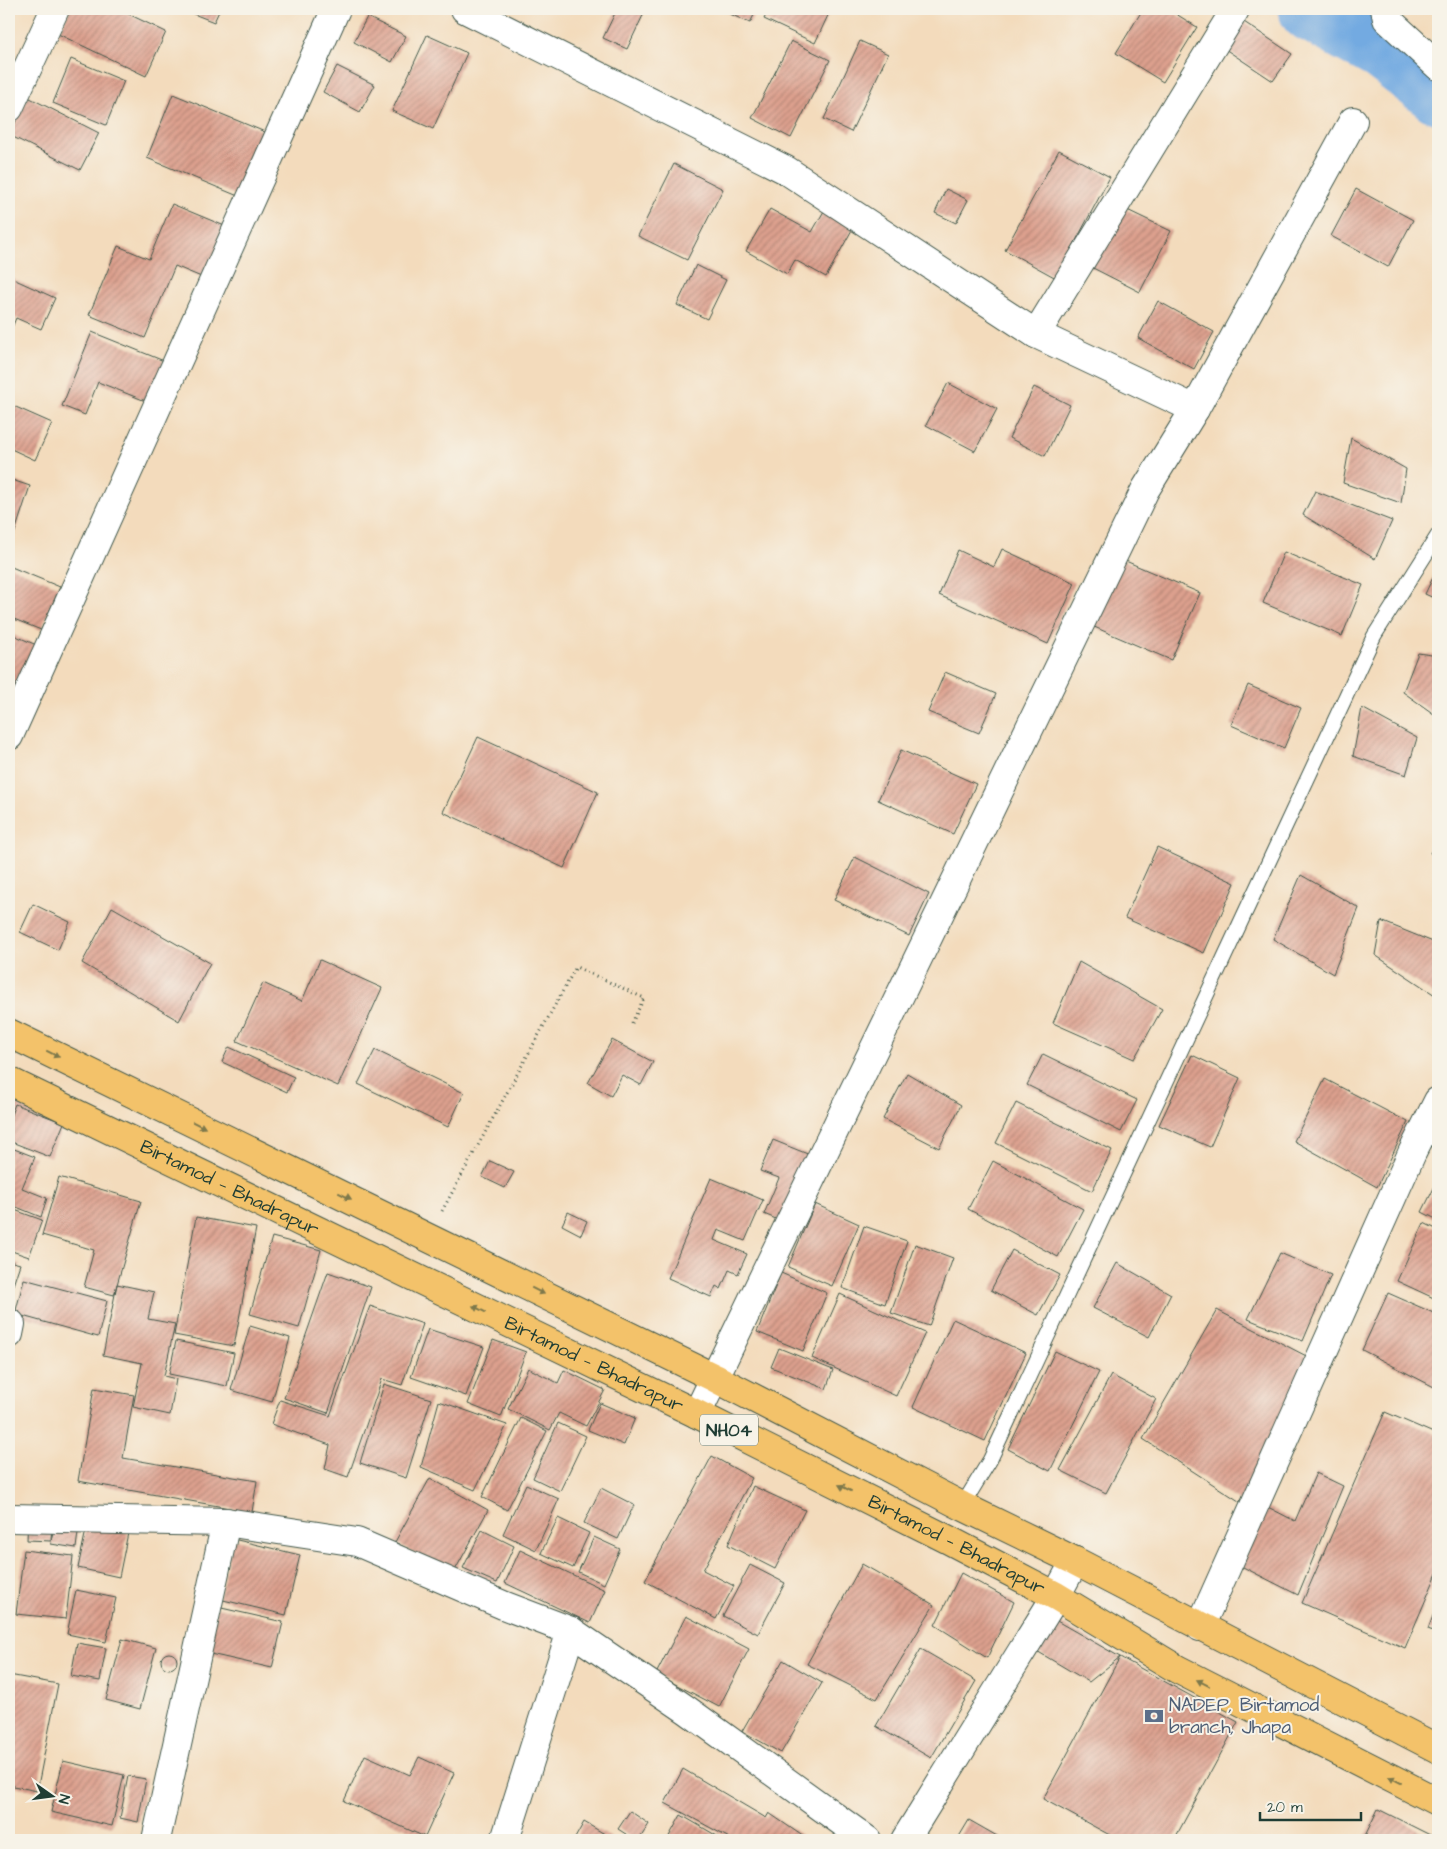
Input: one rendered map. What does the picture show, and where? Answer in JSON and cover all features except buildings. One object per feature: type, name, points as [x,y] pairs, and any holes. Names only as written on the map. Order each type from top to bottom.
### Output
[{"type":"main road","name":"Birtamod — Bhadrapur","points":[[9,1033],[715,1378],[962,1506],[1075,1561],[1438,1749]]},
{"type":"main road","name":"Birtamod — Bhadrapur","points":[[9,1081],[697,1414],[947,1539],[1056,1596],[1176,1669],[1438,1802]]},
{"type":"street","points":[[9,108],[55,9]]},
{"type":"street","points":[[9,736],[336,9]]},
{"type":"street","points":[[465,9],[786,170],[1036,334],[1195,409]]},
{"type":"street","points":[[1386,9],[1387,19],[1438,66]]},
{"type":"street","points":[[1036,334],[1235,10]]},
{"type":"street","points":[[697,1414],[1145,490],[1195,409],[1353,121]]},
{"type":"street","points":[[1200,1627],[1412,1153],[1438,1100]]},
{"type":"street","points":[[9,1518],[226,1522],[357,1542],[503,1605],[571,1631],[687,1710],[867,1840]]},
{"type":"street","points":[[156,1840],[226,1522]]},
{"type":"street","points":[[905,1840],[1056,1596],[1075,1561]]},
{"type":"street","points":[[505,1840],[571,1631]]},
{"type":"lane","points":[[962,1506],[990,1460],[1374,636],[1438,535]]},
{"type":"path","points":[[428,1237],[576,967],[644,998],[631,1025]]},
{"type":"waterway","points":[[1308,9],[1382,51],[1438,94]]},
{"type":"place","name":"NADEP, Birtamod branch, Jhapa","points":[[1154,1716]]}]
